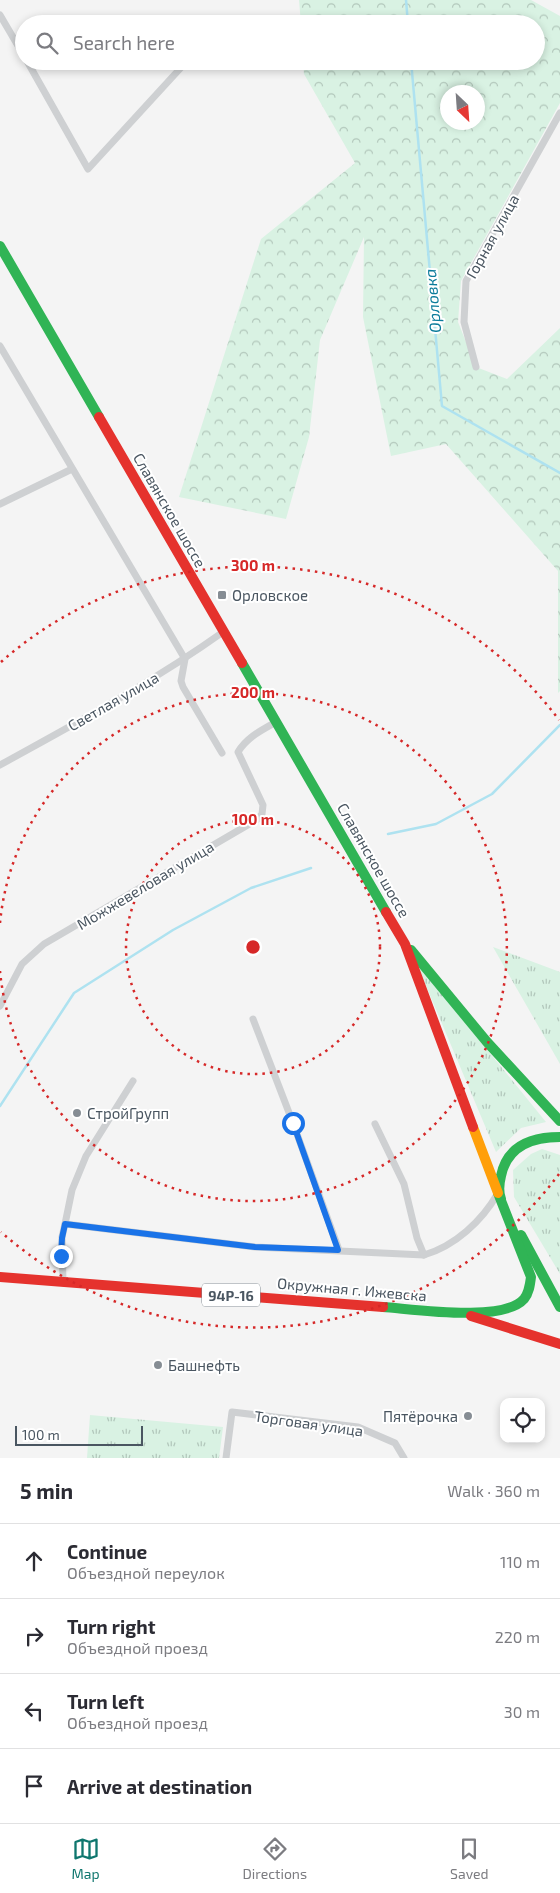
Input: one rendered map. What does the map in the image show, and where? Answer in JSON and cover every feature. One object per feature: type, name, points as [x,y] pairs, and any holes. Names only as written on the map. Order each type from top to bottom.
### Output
[{"type":"main road","name":"Славянское шоссе","points":[[0,246],[405,944],[498,1192]]},
{"type":"main road","name":"Славянское шоссе","points":[[405,944],[487,1042],[560,1121]]},
{"type":"main road","points":[[560,1137],[539,1137],[528,1140],[512,1152],[502,1168],[498,1192],[560,1307]]},
{"type":"main road","name":"Окружная г. Ижевска","points":[[0,1277],[462,1313],[500,1312],[519,1304],[526,1298],[530,1289],[531,1277],[498,1192]]},
{"type":"main road","name":"Окружная г. Ижевска","points":[[462,1313],[560,1344]]},
{"type":"street","points":[[0,15],[15,41]]},
{"type":"street","points":[[31,70],[88,169],[179,70]]},
{"type":"street","name":"Горная улица","points":[[476,367],[464,322],[466,281],[560,113]]},
{"type":"street","points":[[0,346],[185,659],[181,681],[183,687],[222,753]]},
{"type":"street","points":[[0,504],[72,469]]},
{"type":"street","name":"Светлая улица","points":[[0,765],[98,711],[185,659],[223,632]]},
{"type":"street","name":"Можжевеловая улица","points":[[0,1006],[22,964],[44,944],[258,819],[262,814],[263,805],[238,752],[243,744],[253,735],[276,722]]},
{"type":"street","points":[[253,1019],[293,1123],[338,1250]]},
{"type":"street","points":[[63,1283],[62,1238],[72,1190],[86,1156],[133,1081]]},
{"type":"street","points":[[374,1124],[404,1184],[424,1255]]},
{"type":"street","points":[[65,1224],[255,1247],[424,1255],[441,1250],[476,1223],[489,1208],[498,1192]]},
{"type":"street","name":"Торговая улица","points":[[226,1458],[232,1412],[358,1427],[395,1443],[404,1458]]},
{"type":"green space","points":[[299,0],[531,0],[560,16],[560,103],[461,281],[458,322],[476,367],[507,379],[560,328],[560,691],[558,693],[558,571],[446,444],[391,456],[363,317],[364,237],[320,340],[309,437],[286,519],[179,497],[261,239],[355,163],[304,74],[304,70],[545,70],[545,15],[300,15]]},
{"type":"green space","points":[[493,947],[560,972],[560,1064]]},
{"type":"green space","points":[[416,962],[546,1122],[521,1128],[496,1152]]},
{"type":"green space","points":[[542,1149],[560,1155],[560,1274],[514,1197],[513,1170],[531,1154]]},
{"type":"green space","points":[[90,1415],[223,1427],[219,1458],[87,1458]]},
{"type":"waterway","name":"Орловка","points":[[406,0],[407,15]]},
{"type":"waterway","name":"Орловка","points":[[412,70],[442,406],[560,473]]},
{"type":"waterway","points":[[388,834],[436,824],[492,794],[560,725]]},
{"type":"waterway","points":[[0,1106],[74,993],[173,930],[251,888],[311,868]]},
{"type":"traffic: fast","points":[[0,246],[99,417]]},
{"type":"traffic: fast","points":[[242,663],[386,912]]},
{"type":"traffic: fast","points":[[411,950],[487,1042],[560,1121]]},
{"type":"traffic: fast","points":[[501,1199],[499,1193],[501,1176],[504,1166],[515,1150],[531,1141],[560,1137]]},
{"type":"traffic: fast","points":[[383,1307],[435,1312],[478,1313],[497,1311],[513,1306],[524,1299],[530,1286],[531,1277],[498,1193]]},
{"type":"traffic: fast","points":[[521,1235],[560,1307]]},
{"type":"traffic: slow","points":[[473,1127],[498,1193]]},
{"type":"traffic: jam","points":[[99,417],[242,663]]},
{"type":"traffic: jam","points":[[386,912],[405,944],[473,1127]]},
{"type":"traffic: jam","points":[[0,1277],[383,1307]]},
{"type":"traffic: jam","points":[[471,1316],[560,1344]]},
{"type":"place","name":"Орловское","points":[[222,595]]},
{"type":"place","name":"СтройГрупп","points":[[77,1113]]},
{"type":"place","name":"Башнефть","points":[[158,1365]]},
{"type":"place","name":"Пятёрочка","points":[[468,1416]]},
{"type":"route","points":[[61,1256],[65,1224],[255,1247],[338,1250],[293,1123]]}]
